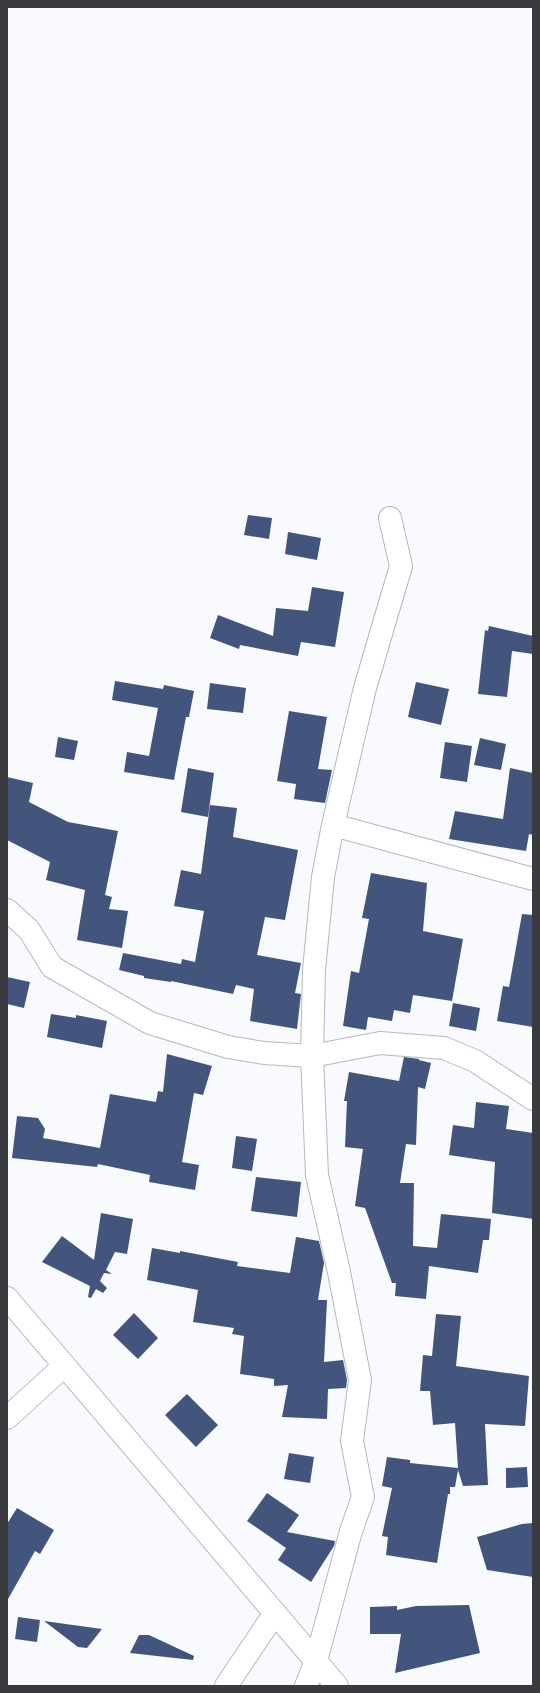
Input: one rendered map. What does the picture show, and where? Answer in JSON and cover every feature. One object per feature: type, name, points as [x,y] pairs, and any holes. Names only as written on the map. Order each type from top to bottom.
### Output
[{"type":"street","points":[[306,1686],[316,1661],[352,1531],[363,1497],[352,1441],[360,1380],[339,1272],[317,1175],[312,1056],[314,970],[323,876],[333,825],[365,688],[401,566],[390,518]]},
{"type":"street","points":[[333,825],[533,879]]},
{"type":"street","points":[[7,910],[29,930],[52,967],[150,1023],[228,1047],[264,1053],[312,1056],[380,1043],[444,1048],[475,1061],[533,1099]]},
{"type":"street","points":[[7,1298],[337,1686]]},
{"type":"street","points":[[7,1418],[64,1366]]},
{"type":"street","points":[[226,1686],[275,1613]]},
{"type":"building","points":[[248,515],[272,518],[269,539],[244,535]]},
{"type":"building","points":[[288,532],[321,538],[317,560],[285,554]]},
{"type":"building","points":[[312,587],[344,592],[335,647],[301,642],[298,656],[240,645],[239,649],[210,638],[218,615],[273,636],[276,608],[308,611]]},
{"type":"building","points":[[489,626],[533,636],[533,654],[512,651],[507,697],[478,694],[485,630],[488,631]]},
{"type":"building","points":[[115,681],[163,689],[164,685],[194,691],[189,717],[186,717],[174,780],[124,772],[127,752],[149,756],[158,708],[112,700]]},
{"type":"building","points":[[416,682],[449,689],[441,725],[408,717]]},
{"type":"building","points":[[210,683],[246,688],[243,713],[207,709]]},
{"type":"building","points":[[289,711],[327,717],[318,769],[332,770],[325,803],[294,799],[296,784],[277,781]]},
{"type":"building","points":[[58,737],[78,741],[74,760],[55,757]]},
{"type":"building","points":[[480,738],[506,744],[501,770],[474,765]]},
{"type":"building","points":[[445,742],[472,746],[467,782],[440,778]]},
{"type":"building","points":[[188,768],[214,773],[208,817],[181,812]]},
{"type":"building","points":[[510,768],[533,773],[533,835],[529,834],[526,851],[449,839],[455,811],[503,819]]},
{"type":"building","points":[[7,777],[33,783],[29,802],[68,822],[118,831],[105,895],[112,897],[109,909],[128,911],[122,948],[77,940],[85,890],[46,880],[50,862],[7,840]]},
{"type":"building","points":[[210,805],[237,808],[233,837],[298,850],[285,920],[265,917],[257,955],[301,963],[295,993],[301,994],[297,1029],[250,1021],[254,989],[236,985],[233,994],[171,981],[144,978],[144,976],[119,970],[123,953],[181,964],[182,959],[195,962],[204,911],[174,906],[181,870],[201,874]]},
{"type":"building","points":[[371,873],[427,883],[423,931],[463,939],[452,1001],[413,995],[410,1013],[394,1010],[392,1021],[368,1017],[366,1030],[343,1026],[351,971],[359,973],[369,919],[362,918]]},
{"type":"building","points":[[522,914],[533,915],[533,1027],[497,1021],[503,986],[509,987]]},
{"type":"building","points":[[7,977],[30,982],[24,1008],[7,1004]]},
{"type":"building","points":[[453,1003],[480,1008],[476,1031],[449,1026]]},
{"type":"building","points":[[51,1014],[76,1018],[76,1015],[107,1021],[102,1048],[47,1037]]},
{"type":"building","points":[[167,1054],[212,1066],[203,1095],[194,1093],[182,1162],[199,1165],[195,1190],[149,1182],[150,1175],[98,1164],[97,1167],[12,1158],[17,1116],[38,1118],[45,1129],[43,1138],[100,1148],[110,1094],[156,1102],[158,1091],[163,1092]]},
{"type":"building","points":[[404,1057],[419,1059],[431,1063],[425,1089],[418,1087],[416,1145],[406,1144],[400,1183],[414,1183],[413,1246],[437,1248],[441,1214],[491,1219],[489,1240],[483,1240],[478,1273],[429,1266],[426,1299],[395,1296],[396,1283],[392,1283],[365,1208],[355,1206],[363,1149],[345,1147],[347,1101],[344,1101],[349,1072],[399,1081]]},
{"type":"building","points":[[476,1102],[509,1106],[506,1129],[533,1133],[533,1219],[492,1213],[495,1162],[449,1155],[453,1125],[474,1128]]},
{"type":"building","points":[[236,1136],[257,1139],[252,1171],[232,1168]]},
{"type":"building","points":[[256,1177],[301,1182],[297,1217],[251,1211]]},
{"type":"building","points":[[101,1213],[133,1219],[127,1254],[115,1252],[106,1270],[112,1274],[104,1273],[100,1281],[107,1288],[103,1293],[96,1289],[91,1298],[88,1297],[90,1286],[42,1262],[62,1236],[94,1260]]},
{"type":"building","points":[[296,1237],[319,1241],[324,1263],[318,1300],[327,1300],[324,1362],[343,1360],[347,1380],[346,1388],[328,1389],[327,1419],[282,1417],[288,1385],[274,1386],[274,1379],[240,1374],[244,1336],[232,1334],[234,1328],[193,1322],[198,1290],[147,1280],[152,1248],[180,1253],[180,1251],[238,1262],[237,1266],[290,1273]]},
{"type":"building","points":[[134,1313],[158,1338],[138,1359],[113,1335]]},
{"type":"building","points":[[436,1314],[461,1316],[456,1366],[529,1376],[525,1426],[485,1424],[488,1485],[463,1486],[458,1470],[455,1487],[450,1487],[450,1494],[448,1494],[437,1563],[386,1555],[388,1537],[382,1536],[392,1488],[382,1486],[387,1457],[410,1460],[410,1463],[458,1468],[455,1423],[433,1425],[430,1391],[420,1391],[423,1355],[432,1356]]},
{"type":"building","points":[[187,1394],[218,1425],[196,1447],[165,1415]]},
{"type":"building","points":[[289,1453],[314,1457],[310,1483],[284,1479]]},
{"type":"building","points":[[527,1467],[528,1487],[506,1488],[506,1468]]},
{"type":"building","points":[[267,1493],[299,1515],[287,1532],[335,1541],[334,1546],[311,1582],[278,1560],[286,1548],[247,1521]]},
{"type":"building","points":[[17,1508],[54,1530],[40,1554],[35,1551],[7,1601],[7,1524]]},
{"type":"building","points":[[533,1523],[533,1577],[487,1570],[477,1537],[522,1524]]},
{"type":"building","points":[[469,1605],[480,1653],[395,1673],[401,1634],[370,1634],[370,1607],[397,1606],[397,1610],[416,1606]]},
{"type":"building","points":[[18,1617],[40,1620],[37,1642],[15,1639]]},
{"type":"building","points":[[44,1621],[102,1629],[87,1648],[78,1647]]},
{"type":"building","points":[[139,1635],[149,1635],[194,1656],[193,1660],[130,1653]]}]
